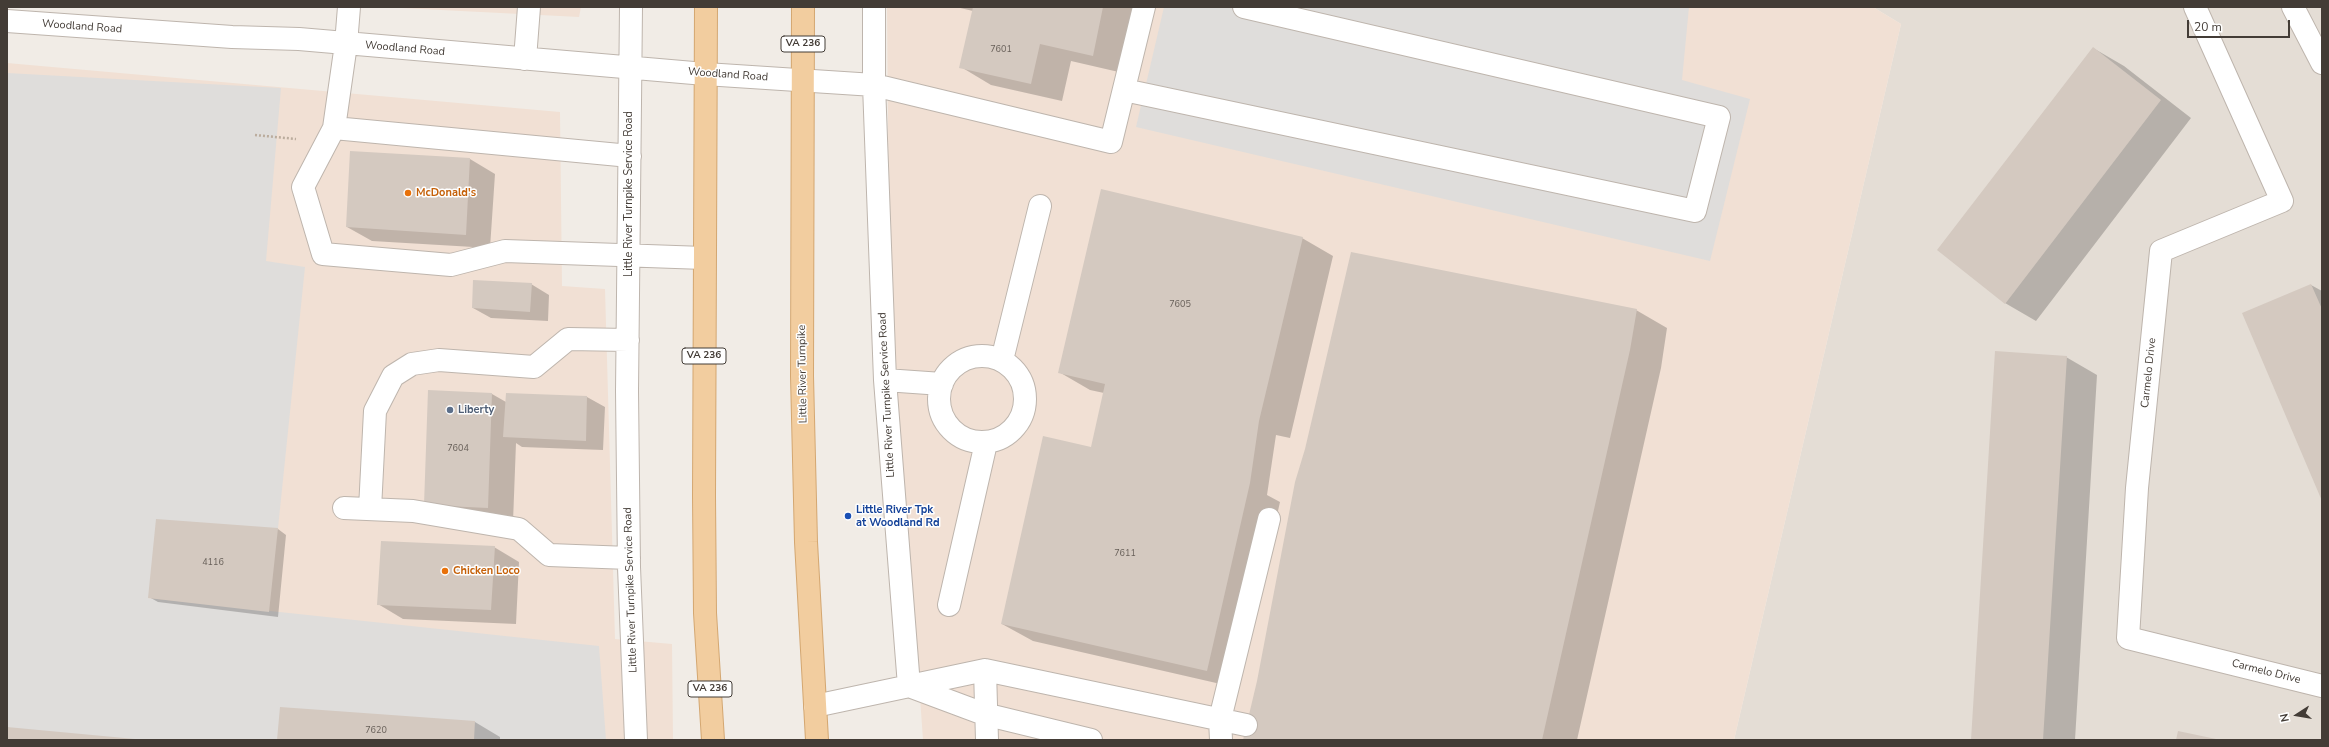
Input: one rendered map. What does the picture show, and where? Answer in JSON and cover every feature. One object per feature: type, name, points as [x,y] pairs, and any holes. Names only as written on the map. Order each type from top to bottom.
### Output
[{"type":"main road","name":"VA 236","points":[[706,7],[704,258],[705,613],[713,740]]},
{"type":"main road","name":"Little River Turnpike","points":[[803,7],[802,384],[806,542],[817,740]]},
{"type":"street","points":[[349,7],[346,44],[334,128],[303,187],[322,254],[451,265],[505,251],[629,257],[704,258]]},
{"type":"street","points":[[525,59],[529,7]]},
{"type":"street","name":"Little River Turnpike Service Road","points":[[631,7],[628,340],[629,558],[636,740]]},
{"type":"street","name":"Little River Turnpike Service Road","points":[[874,7],[874,85],[884,380],[909,686]]},
{"type":"street","points":[[1144,7],[1124,90],[1695,211],[1719,117],[1244,7]]},
{"type":"street","name":"Carmelo Drive","points":[[2195,7],[2282,201],[2161,251],[2137,488],[2128,638],[2322,686]]},
{"type":"street","points":[[2293,7],[2322,62]]},
{"type":"street","name":"Woodland Road","points":[[7,21],[346,44],[705,74],[874,85],[1111,142],[1124,90]]},
{"type":"street","points":[[334,128],[630,156]]},
{"type":"street","points":[[1002,360],[1040,206]]},
{"type":"street","points":[[370,509],[375,411],[393,376],[412,364],[439,360],[534,367],[568,339],[628,340]]},
{"type":"street","points":[[988,356],[1002,360],[1013,369],[1021,380],[1025,394],[1025,408],[1020,421],[1011,432],[1000,440],[986,443],[971,442],[958,436],[948,426],[941,413],[939,398],[942,384],[949,372],[967,359],[988,356]]},
{"type":"street","points":[[884,380],[942,384]]},
{"type":"street","points":[[949,606],[986,443]]},
{"type":"street","points":[[344,508],[413,511],[519,529],[549,555],[629,558]]},
{"type":"street","points":[[1221,730],[1269,519]]},
{"type":"street","points":[[815,706],[985,670],[1221,730],[1246,725]]},
{"type":"street","points":[[985,670],[984,714],[987,740]]},
{"type":"street","points":[[909,686],[984,714],[1091,740]]},
{"type":"path","points":[[255,135],[298,139]]},
{"type":"shaded area","points":[[382,7],[581,7],[579,17]]},
{"type":"shaded area","points":[[887,7],[1873,7],[1901,24],[1734,740],[923,740],[913,597],[892,591]]},
{"type":"shaded area","points":[[1164,7],[1689,7],[1682,80],[1750,99],[1710,261],[1136,127]]},
{"type":"shaded area","points":[[1873,7],[2322,7],[2322,740],[1734,740],[1901,24]]},
{"type":"shaded area","points":[[7,63],[560,112],[562,286],[605,289],[615,639],[672,644],[673,740],[7,740]]},
{"type":"shaded area","points":[[7,73],[281,88],[266,261],[305,267],[278,528],[148,598],[599,646],[606,740],[7,740]]},
{"type":"building","points":[[973,7],[1103,7],[1093,56],[1040,44],[1031,84],[959,68]]},
{"type":"building","points":[[2093,47],[2161,100],[2005,304],[1937,250]]},
{"type":"building","name":"McDonald's","points":[[350,151],[470,158],[466,235],[346,227]]},
{"type":"building","points":[[1101,189],[1303,237],[1259,421],[1250,483],[1207,671],[1001,624],[1043,436],[1091,447],[1105,384],[1058,373]]},
{"type":"building","points":[[1351,252],[1637,309],[1630,350],[1542,740],[1243,740],[1257,681],[1295,482],[1305,449]]},
{"type":"building","points":[[473,280],[532,283],[530,312],[472,308]]},
{"type":"building","points":[[2311,284],[2322,309],[2322,501],[2242,313]]},
{"type":"building","points":[[1995,351],[2067,356],[2043,740],[1971,740]]},
{"type":"building","points":[[428,390],[492,393],[488,508],[424,505]]},
{"type":"building","points":[[506,393],[587,396],[586,441],[503,437]]},
{"type":"building","points":[[156,519],[278,528],[269,612],[148,598]]},
{"type":"building","points":[[381,541],[495,546],[491,610],[377,605]]},
{"type":"building","points":[[280,707],[475,721],[474,740],[277,740]]},
{"type":"building","points":[[7,727],[135,739],[135,740],[7,740]]},
{"type":"building","points":[[2178,731],[2216,739],[2216,740],[2176,740]]},
{"type":"place","name":"McDonald's","points":[[408,193]]},
{"type":"place","name":"Liberty","points":[[450,410]]},
{"type":"place","name":"Little River Tpk at Woodland Rd","points":[[848,516]]},
{"type":"place","name":"Chicken Loco","points":[[445,571]]}]
